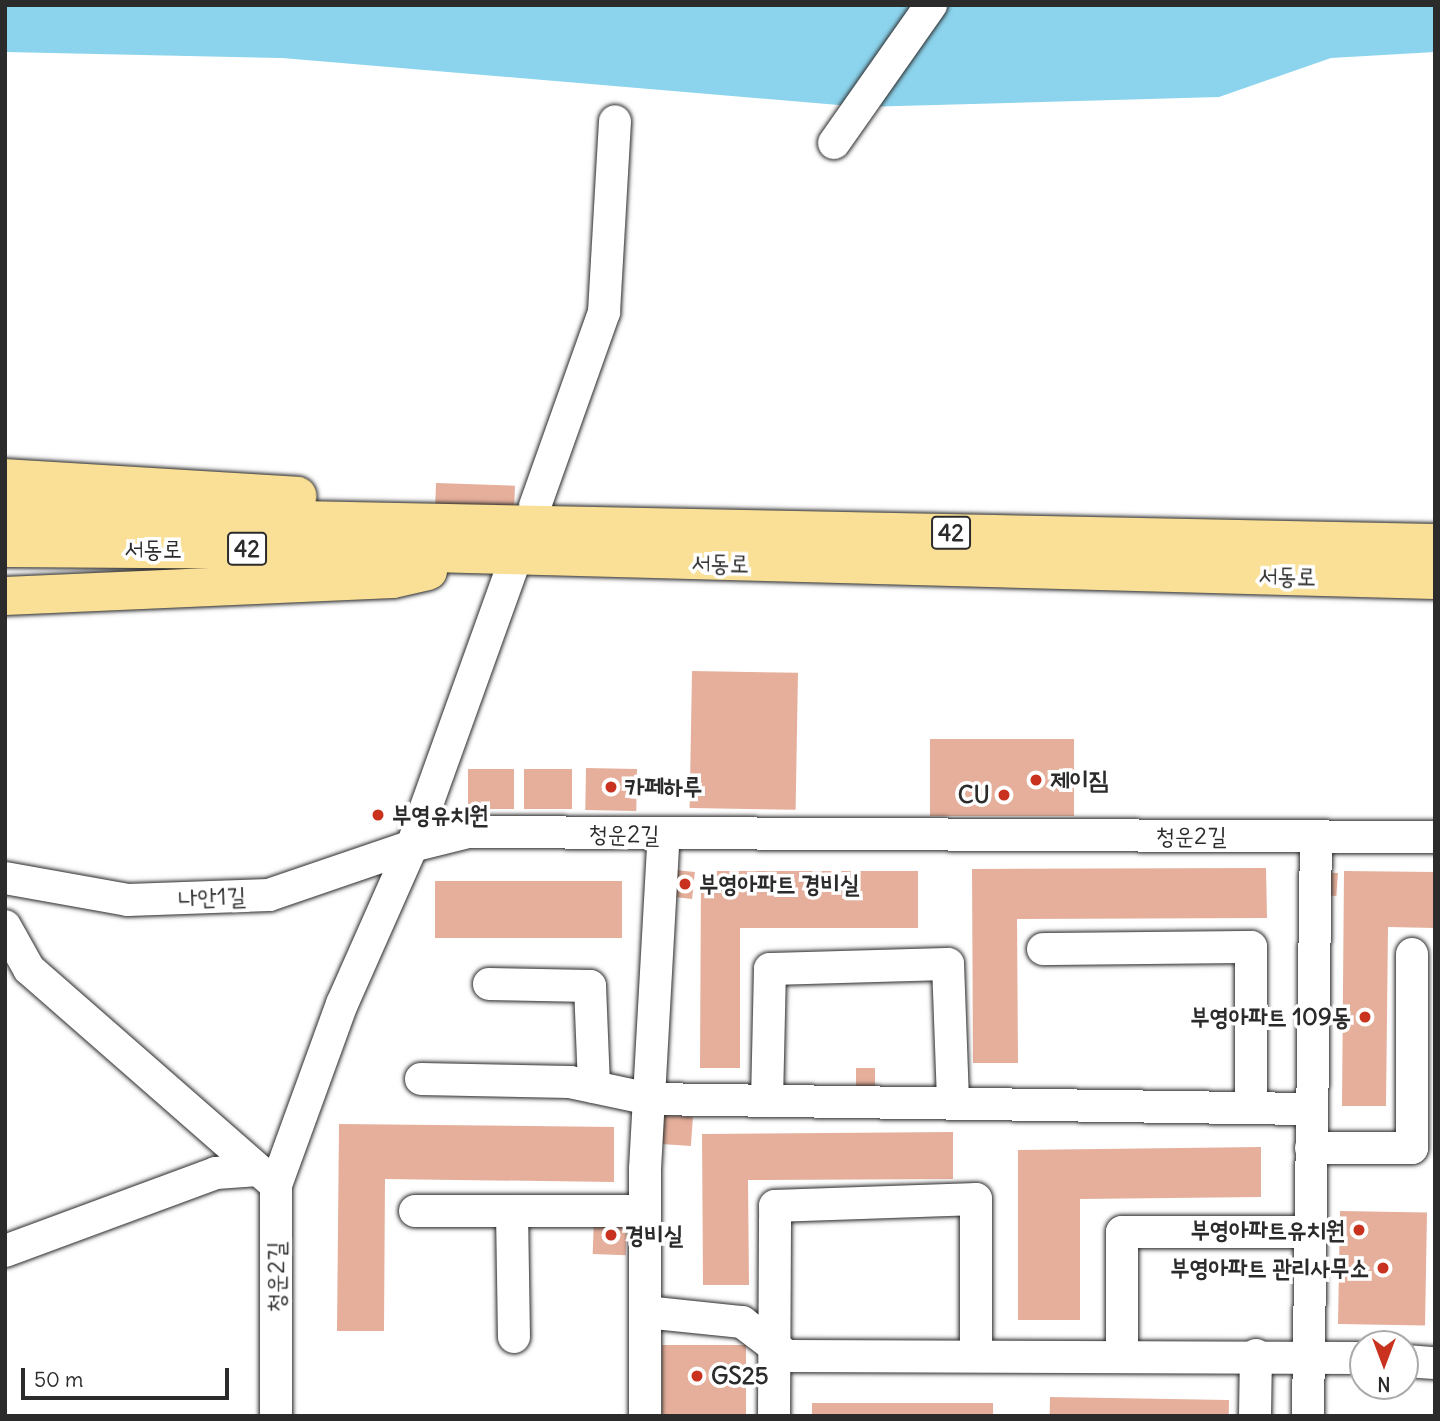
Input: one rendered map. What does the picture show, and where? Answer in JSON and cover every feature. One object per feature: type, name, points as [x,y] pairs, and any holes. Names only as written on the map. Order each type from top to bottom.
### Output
[{"type":"main road","points":[[5,478],[382,501],[467,523]]},
{"type":"main road","name":"서동로","points":[[5,514],[1435,543]]},
{"type":"main road","name":"서동로","points":[[5,548],[1435,580]]},
{"type":"main road","points":[[5,596],[393,579],[501,561]]},
{"type":"street","points":[[834,143],[931,5]]},
{"type":"street","points":[[534,506],[604,312],[615,121]]},
{"type":"street","points":[[412,846],[501,561]]},
{"type":"street","name":"청운2길","points":[[276,1416],[267,1177],[412,846],[468,832],[1435,837]]},
{"type":"street","points":[[645,1416],[645,1211],[664,834]]},
{"type":"street","points":[[1308,1416],[1316,836]]},
{"type":"street","name":"나안1길","points":[[5,878],[128,900],[269,895],[412,846]]},
{"type":"street","points":[[5,926],[29,969],[267,1177]]},
{"type":"street","points":[[1043,949],[1251,947],[1251,1108]]},
{"type":"street","points":[[1311,1148],[1412,1148],[1412,954]]},
{"type":"street","points":[[767,1101],[770,969],[948,964],[953,1104]]},
{"type":"street","points":[[489,984],[590,986],[594,1087]]},
{"type":"street","points":[[421,1079],[594,1087],[649,1099],[1311,1109]]},
{"type":"street","points":[[5,1251],[216,1174],[267,1177]]},
{"type":"street","points":[[774,1416],[775,1206],[976,1199],[976,1356]]},
{"type":"street","points":[[415,1211],[645,1211]]},
{"type":"street","points":[[512,1211],[514,1337]]},
{"type":"street","points":[[1122,1356],[1122,1231],[1309,1231]]},
{"type":"street","points":[[645,1312],[742,1322],[788,1356],[1307,1355],[1349,1357]]},
{"type":"street","points":[[1255,1416],[1256,1355]]},
{"type":"water","points":[[5,5],[1435,5],[1435,52],[1331,58],[1219,97],[862,107],[282,58],[5,52]]},
{"type":"building","points":[[436,483],[515,486],[514,507],[435,504]]},
{"type":"building","points":[[692,671],[798,673],[796,810],[690,808]]},
{"type":"building","points":[[930,739],[1074,739],[1074,816],[930,816]]},
{"type":"building","points":[[586,768],[637,769],[636,811],[585,810]]},
{"type":"building","points":[[468,769],[514,769],[514,809],[468,809]]},
{"type":"building","points":[[524,769],[572,769],[572,809],[524,809]]},
{"type":"building","points":[[1266,868],[1267,918],[1017,919],[1018,1063],[973,1063],[972,869]]},
{"type":"building","name":"부영아파트 경비실","points":[[675,870],[695,872],[692,899],[672,897]]},
{"type":"building","points":[[701,871],[918,871],[918,928],[740,928],[740,1068],[700,1068]]},
{"type":"building","name":"부영아파트 109동","points":[[1344,871],[1435,872],[1435,928],[1388,927],[1386,1106],[1342,1106]]},
{"type":"building","points":[[1322,872],[1338,873],[1336,896],[1320,895]]},
{"type":"building","points":[[435,881],[622,881],[622,938],[435,938]]},
{"type":"building","points":[[856,1068],[875,1068],[875,1087],[856,1087]]},
{"type":"building","points":[[663,1115],[693,1117],[691,1146],[661,1144]]},
{"type":"building","points":[[339,1124],[614,1127],[614,1182],[385,1179],[384,1331],[337,1331]]},
{"type":"building","points":[[953,1132],[953,1179],[748,1180],[749,1285],[703,1285],[702,1134]]},
{"type":"building","points":[[1261,1147],[1261,1197],[1080,1199],[1080,1320],[1018,1320],[1018,1150]]},
{"type":"building","name":"부영아파트 관리사무소","points":[[1340,1211],[1427,1213],[1425,1326],[1338,1324]]},
{"type":"building","name":"경비실","points":[[594,1217],[627,1218],[626,1255],[593,1254]]},
{"type":"building","points":[[662,1345],[746,1345],[746,1416],[662,1416]]},
{"type":"building","points":[[1050,1397],[1229,1400],[1229,1416],[1050,1416]]},
{"type":"building","points":[[812,1403],[993,1403],[993,1416],[812,1416]]},
{"type":"place","name":"제이짐","points":[[1036,780]]},
{"type":"place","name":"카페하루","points":[[611,787]]},
{"type":"place","name":"CU","points":[[1004,795]]},
{"type":"place","name":"부영유치원","points":[[378,815]]},
{"type":"place","name":"부영아파트 경비실","points":[[685,884]]},
{"type":"place","name":"부영아파트 109동","points":[[1365,1017]]},
{"type":"place","name":"부영아파트유치원","points":[[1359,1230]]},
{"type":"place","name":"경비실","points":[[611,1235]]},
{"type":"place","name":"부영아파트 관리사무소","points":[[1383,1268]]},
{"type":"place","name":"GS25","points":[[697,1376]]}]
